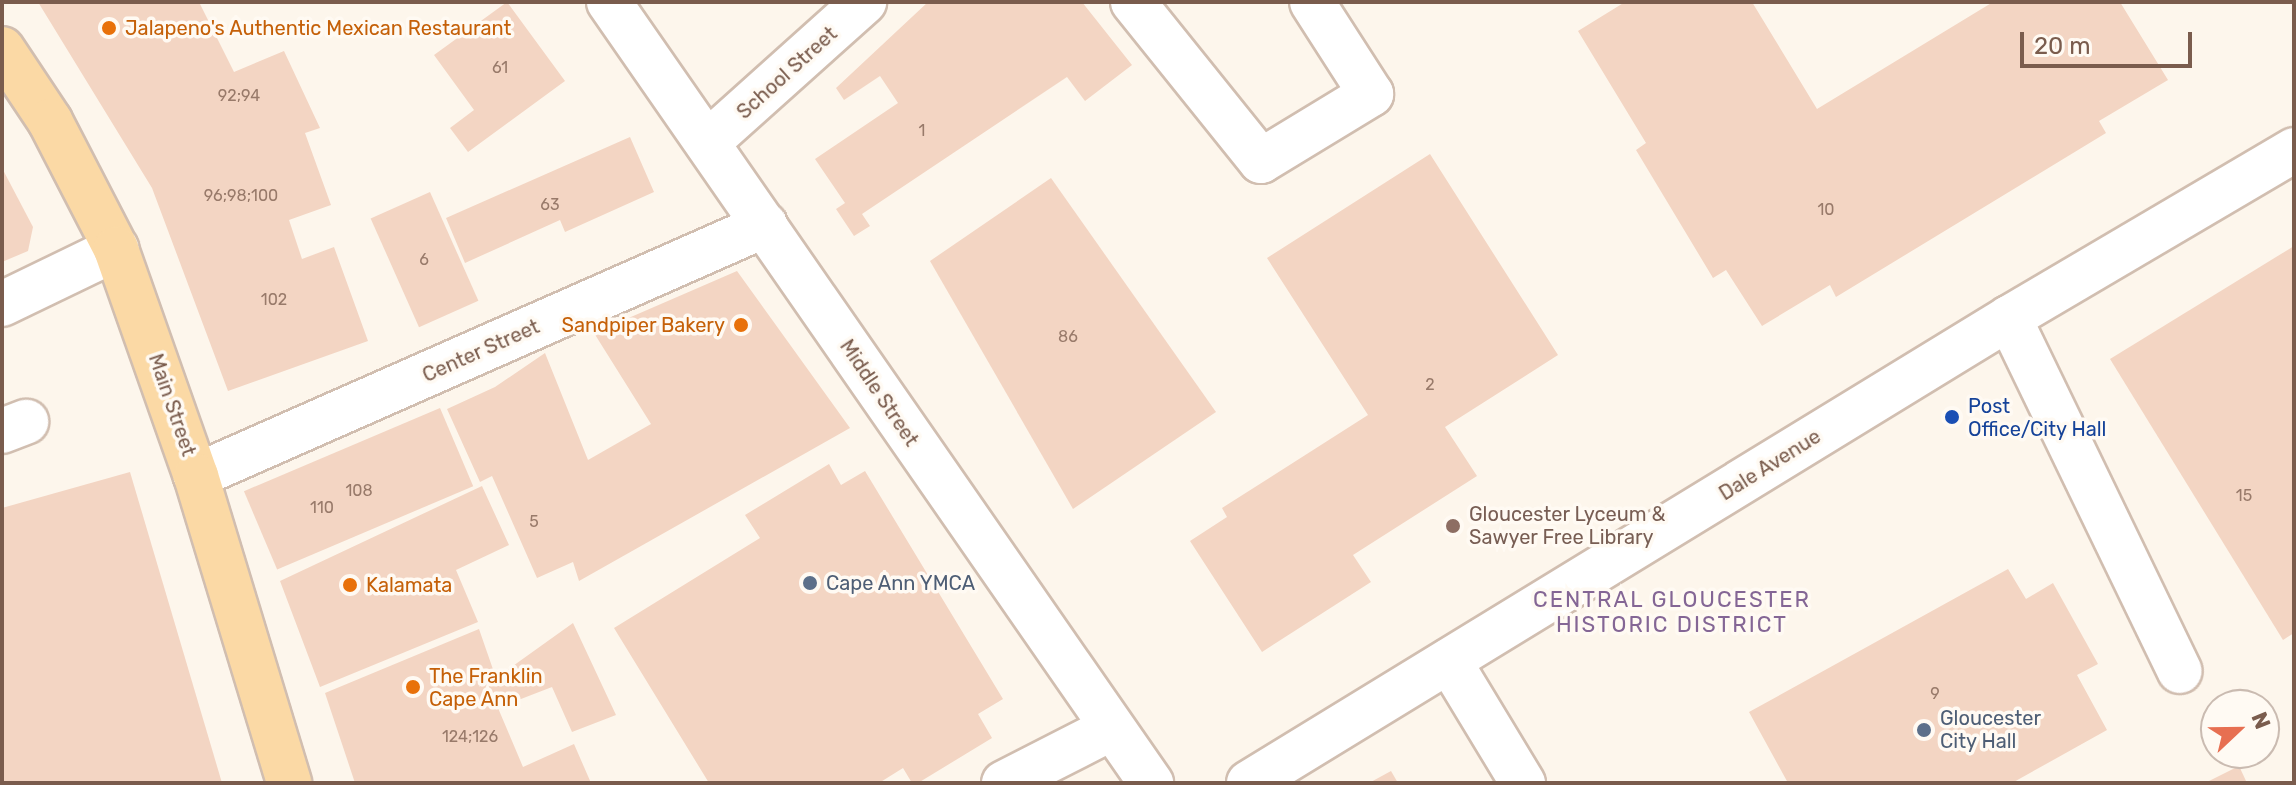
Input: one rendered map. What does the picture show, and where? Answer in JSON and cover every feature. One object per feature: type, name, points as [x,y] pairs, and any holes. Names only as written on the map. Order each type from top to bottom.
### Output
[{"type":"main road","name":"Main Street","points":[[2,49],[50,121],[116,249],[196,476],[289,783]]},
{"type":"street","name":"Middle Street","points":[[609,2],[1110,729],[1151,783]]},
{"type":"street","name":"School Street","points":[[708,142],[864,2]]},
{"type":"street","points":[[1133,2],[1261,161],[1371,94],[1312,2]]},
{"type":"street","name":"Dale Avenue","points":[[1249,783],[2009,318],[2294,150]]},
{"type":"street","name":"Center Street","points":[[196,476],[765,225]]},
{"type":"street","points":[[2,304],[116,249]]},
{"type":"street","points":[[2009,318],[2180,671]]},
{"type":"street","points":[[1449,661],[1523,783]]},
{"type":"street","points":[[1004,783],[1110,729]]},
{"type":"building","points":[[38,2],[199,2],[234,72],[284,51],[320,128],[305,133],[331,205],[289,220],[302,259],[334,247],[368,341],[228,391],[152,188]]},
{"type":"building","points":[[507,2],[565,81],[468,152],[450,128],[474,110],[434,55]]},
{"type":"building","points":[[928,2],[1082,2],[1132,65],[1085,101],[1067,77],[862,214],[870,226],[854,236],[836,209],[845,203],[815,159],[898,103],[880,76],[844,100],[836,88]]},
{"type":"building","points":[[1625,2],[1752,2],[1817,109],[1993,2],[2120,2],[2168,80],[2099,121],[2106,133],[1836,297],[1830,285],[1762,326],[1726,270],[1713,278],[1636,150],[1646,143],[1578,31]]},
{"type":"building","points":[[630,137],[654,192],[565,232],[560,220],[465,263],[446,218]]},
{"type":"building","points":[[1430,154],[1558,355],[1445,427],[1477,476],[1353,555],[1371,582],[1262,652],[1190,541],[1227,517],[1222,508],[1368,415],[1267,258]]},
{"type":"building","points":[[2,168],[33,227],[28,251],[2,262]]},
{"type":"building","points":[[1051,178],[1216,412],[1073,509],[930,261]]},
{"type":"building","points":[[430,192],[478,301],[419,327],[371,218]]},
{"type":"building","points":[[2294,246],[2294,633],[2283,640],[2110,359]]},
{"type":"building","points":[[737,271],[850,428],[579,581],[573,562],[537,578],[492,476],[480,482],[447,409],[495,387],[545,353],[588,460],[651,424],[594,333]]},
{"type":"building","points":[[440,408],[473,486],[277,569],[244,491]]},
{"type":"building","name":"Cape Ann YMCA","points":[[829,464],[841,485],[865,471],[1003,699],[978,714],[992,738],[918,783],[912,783],[903,768],[879,783],[709,783],[614,628],[760,538],[745,515]]},
{"type":"building","points":[[130,472],[222,783],[2,783],[2,508]]},
{"type":"building","points":[[482,486],[509,545],[456,570],[478,622],[320,687],[280,581]]},
{"type":"building","points":[[2008,569],[2026,599],[2053,583],[2098,664],[2077,675],[2107,730],[2012,783],[1788,783],[1749,712]]},
{"type":"building","points":[[573,623],[616,715],[572,732],[552,687],[498,708],[523,767],[574,744],[591,783],[355,783],[325,693],[479,629],[496,678]]},
{"type":"building","points":[[2233,769],[2240,769],[2247,783],[2205,783]]},
{"type":"building","points":[[1391,771],[1398,783],[1369,783]]},
{"type":"place","name":"Jalapeno's Authentic Mexican Restaurant","points":[[109,28]]},
{"type":"place","name":"Sandpiper Bakery","points":[[741,325]]},
{"type":"place","name":"Post Office/City Hall","points":[[1952,417]]},
{"type":"place","name":"Gloucester Lyceum & Sawyer Free Library","points":[[1453,526]]},
{"type":"place","name":"Cape Ann YMCA","points":[[810,583]]},
{"type":"place","name":"Kalamata","points":[[350,585]]},
{"type":"place","name":"The Franklin Cape Ann","points":[[413,687]]},
{"type":"place","name":"Gloucester City Hall","points":[[1924,730]]},
{"type":"district","name":"CENTRAL GLOUCESTER HISTORIC DISTRICT","points":[[1672,612]]}]
